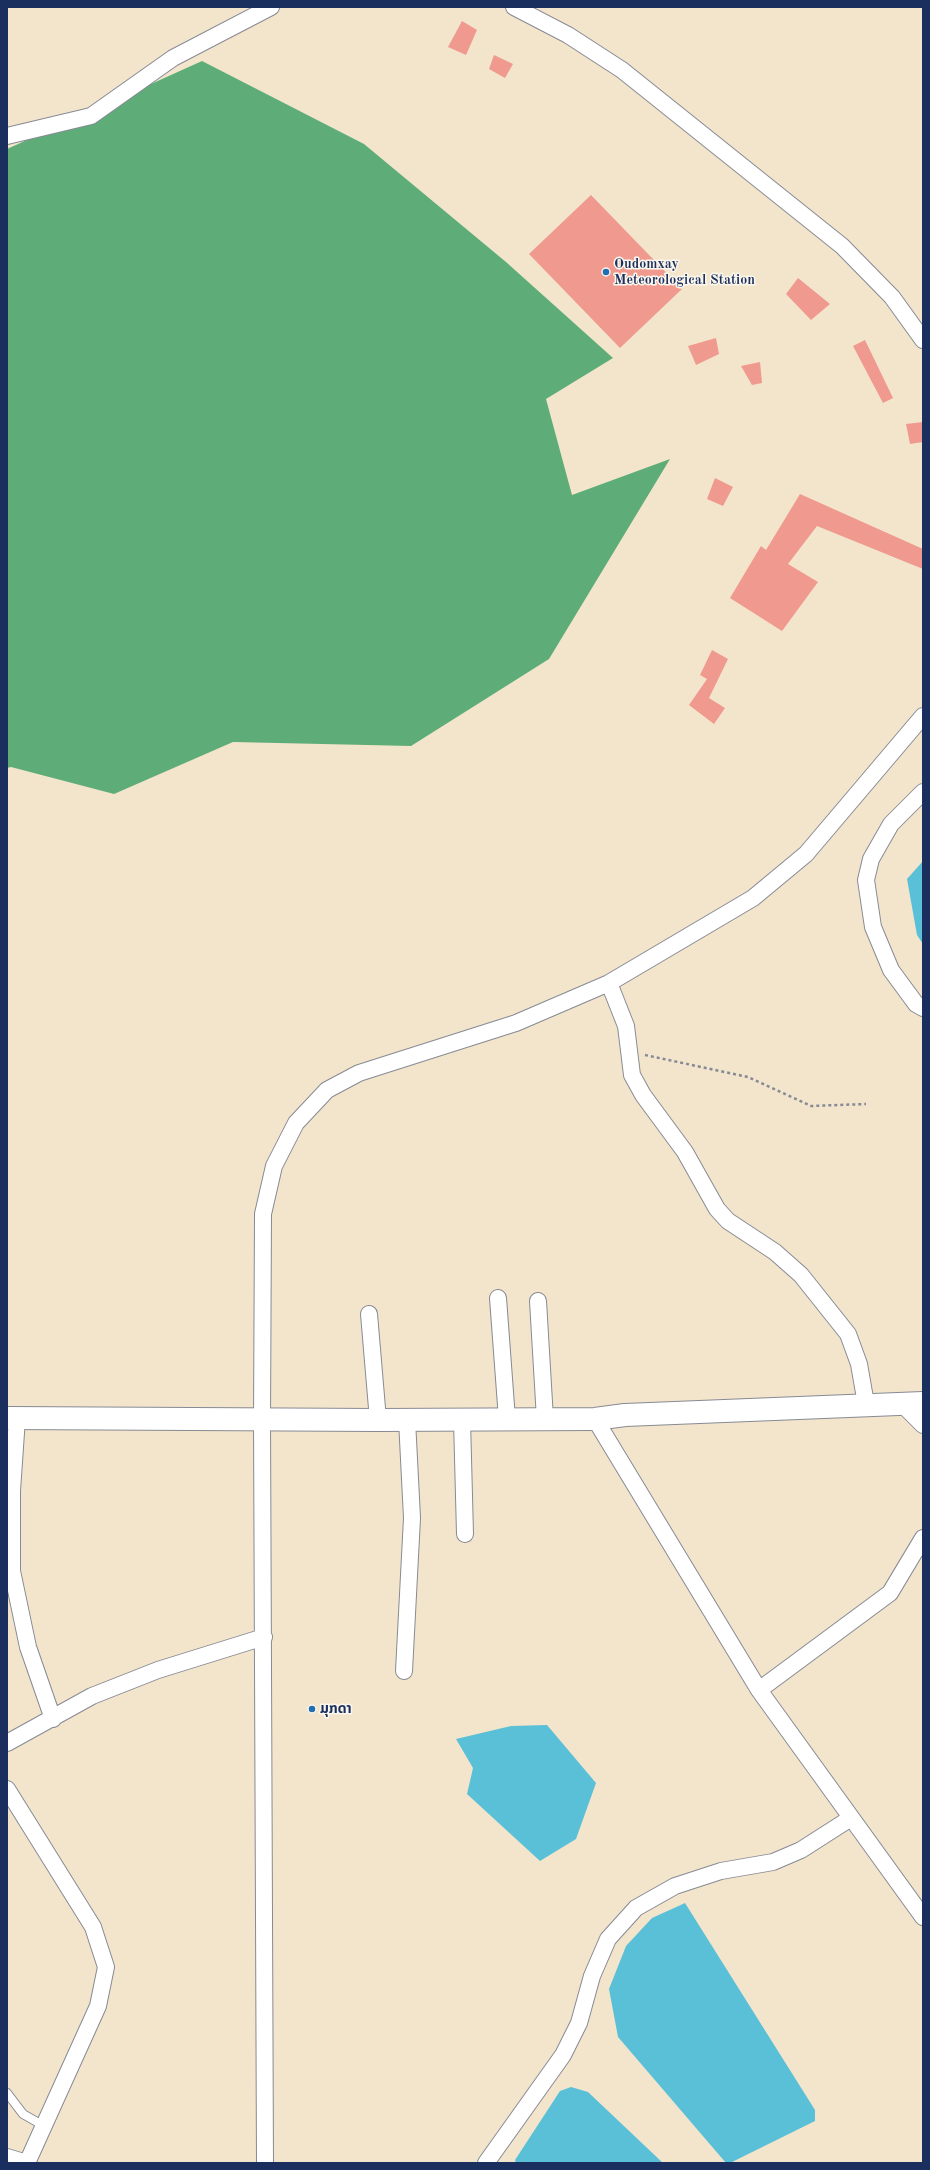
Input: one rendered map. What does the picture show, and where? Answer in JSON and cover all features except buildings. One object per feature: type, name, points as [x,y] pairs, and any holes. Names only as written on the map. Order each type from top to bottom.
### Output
[{"type":"street","points":[[7,136],[91,116],[173,58],[271,7]]},
{"type":"street","points":[[514,7],[568,35],[622,70],[836,242],[892,297],[923,340]]},
{"type":"street","points":[[265,2163],[262,1420],[263,1214],[274,1166],[296,1123],[327,1090],[359,1073],[516,1023],[609,983],[753,898],[806,854],[923,716]]},
{"type":"street","points":[[923,792],[891,824],[871,859],[866,880],[873,927],[891,970],[916,1004],[923,1008]]},
{"type":"street","points":[[609,983],[626,1026],[632,1075],[643,1095],[685,1152],[717,1209],[728,1222],[775,1252],[801,1275],[848,1334],[859,1364],[866,1404]]},
{"type":"street","points":[[498,1298],[507,1419]]},
{"type":"street","points":[[538,1301],[545,1419]]},
{"type":"street","points":[[369,1314],[378,1420]]},
{"type":"street","points":[[53,1719],[28,1647],[12,1571],[12,1418],[262,1420],[545,1419],[912,1403],[923,1425]]},
{"type":"street","points":[[595,1418],[759,1690],[923,1917]]},
{"type":"street","points":[[404,1671],[412,1518],[407,1420]]},
{"type":"street","points":[[462,1420],[465,1534]]},
{"type":"street","points":[[759,1690],[890,1593],[923,1538]]},
{"type":"street","points":[[7,1743],[53,1719],[92,1696],[158,1670],[264,1637]]},
{"type":"street","points":[[7,1789],[93,1927],[106,1967],[98,2006],[27,2163],[7,2157]]},
{"type":"street","points":[[486,2163],[563,2055],[579,2023],[592,1976],[608,1940],[636,1908],[675,1886],[722,1871],[773,1862],[801,1850],[851,1818]]},
{"type":"lane","points":[[7,2093],[23,2114],[44,2126]]},
{"type":"path","points":[[643,1048],[645,1054],[748,1077],[811,1106],[866,1104]]},
{"type":"green space","points":[[202,61],[364,144],[506,262],[613,358],[546,399],[572,495],[670,459],[549,659],[411,746],[233,742],[114,794],[11,767],[7,768],[7,149]]},
{"type":"water","points":[[923,861],[923,944],[917,935],[907,879]]},
{"type":"water","points":[[547,1725],[596,1783],[576,1839],[540,1861],[467,1794],[473,1768],[456,1739],[511,1726]]},
{"type":"water","points":[[685,1903],[815,2110],[815,2121],[730,2163],[726,2163],[618,2037],[609,1989],[626,1946],[652,1918]]},
{"type":"water","points":[[571,2087],[588,2092],[663,2163],[516,2163],[515,2160],[560,2091]]},
{"type":"place","name":"Oudomxay Meteorological Station","points":[[606,272]]},
{"type":"place","name":"ມຸກດາ","points":[[312,1709]]}]
